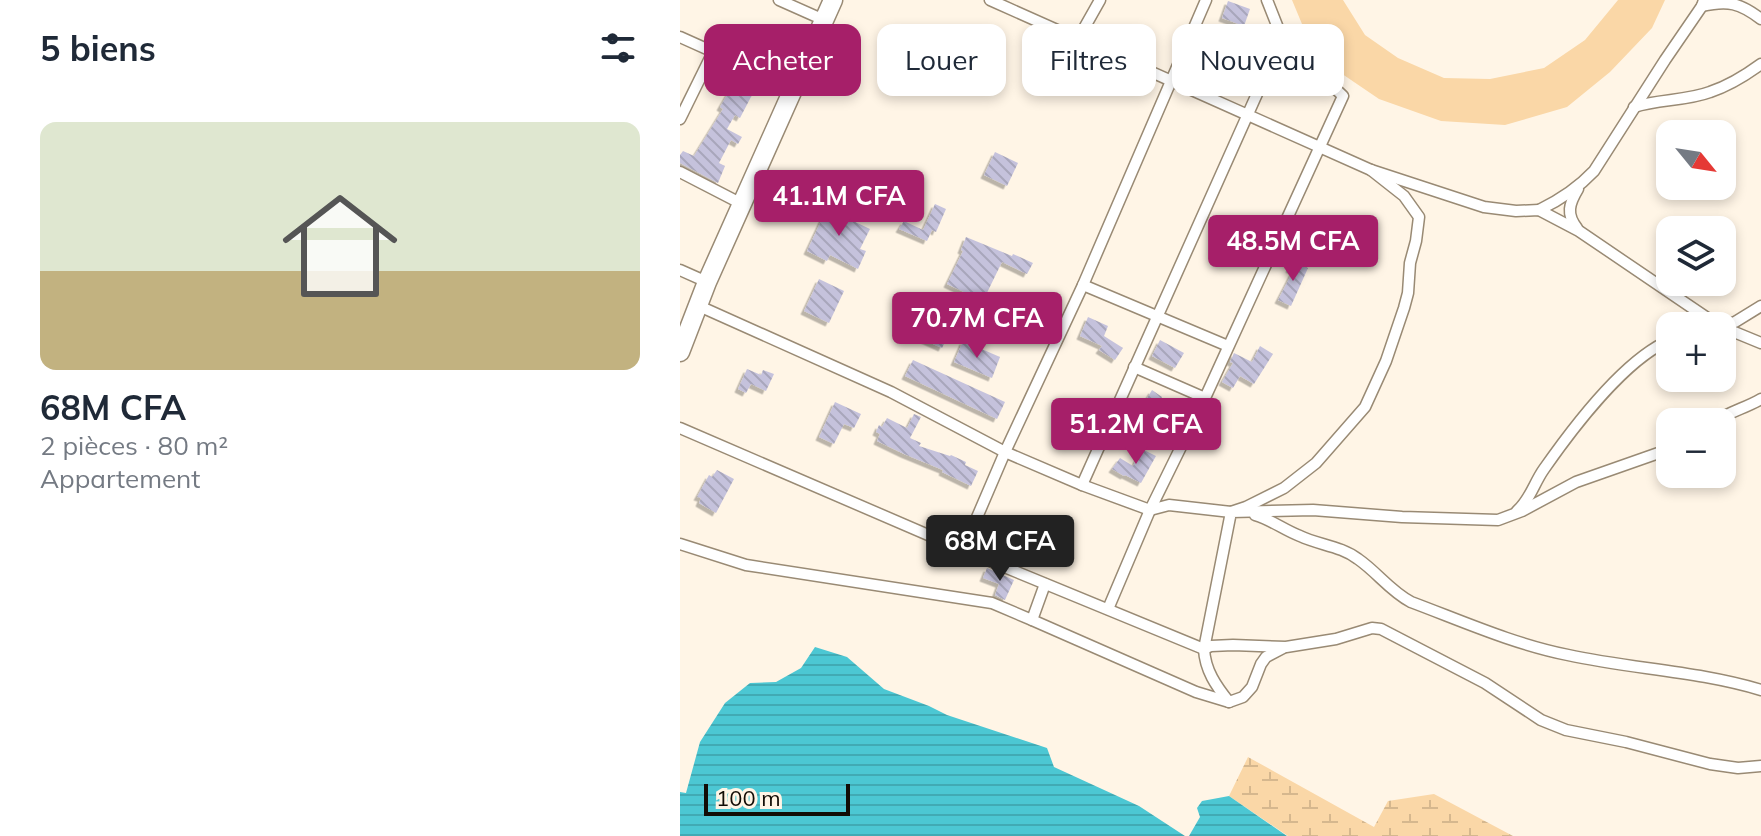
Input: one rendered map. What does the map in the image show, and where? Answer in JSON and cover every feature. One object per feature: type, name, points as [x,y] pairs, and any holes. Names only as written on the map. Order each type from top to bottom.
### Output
[{"type":"highway","points":[[822,24],[833,0]]},
{"type":"highway","points":[[682,342],[789,96]]},
{"type":"street","points":[[779,0],[824,20]]},
{"type":"street","points":[[990,0],[1007,4],[1048,24]]},
{"type":"street","points":[[1086,24],[1100,0]]},
{"type":"street","points":[[963,550],[1083,285],[1206,0]]},
{"type":"street","points":[[1267,0],[1276,24]]},
{"type":"street","points":[[1579,231],[1571,221],[1570,202],[1602,159],[1703,3],[1732,2],[1761,19]]},
{"type":"street","points":[[680,37],[704,48]]},
{"type":"street","points":[[1634,107],[1709,93],[1761,64]]},
{"type":"street","points":[[680,119],[704,70]]},
{"type":"street","points":[[1156,75],[1371,170],[1484,207],[1539,210],[1581,184]]},
{"type":"street","points":[[1082,485],[1256,96]]},
{"type":"street","points":[[1108,609],[1150,510],[1205,398],[1343,96]]},
{"type":"street","points":[[1231,512],[1284,488],[1316,463],[1365,407],[1374,392],[1408,293],[1419,217],[1404,196],[1371,170]]},
{"type":"street","points":[[680,172],[742,204]]},
{"type":"street","points":[[1539,210],[1579,231],[1700,312]]},
{"type":"street","points":[[680,270],[707,282]]},
{"type":"street","points":[[1083,285],[1228,346]]},
{"type":"street","points":[[699,306],[891,392],[1005,452],[1150,510],[1169,505],[1250,513],[1313,510],[1498,520],[1576,482],[1656,454]]},
{"type":"street","points":[[1736,321],[1761,306]]},
{"type":"street","points":[[1736,333],[1761,343]]},
{"type":"street","points":[[1747,338],[1761,350]]},
{"type":"street","points":[[1513,515],[1523,506],[1542,471],[1604,394],[1656,348]]},
{"type":"street","points":[[1134,367],[1205,398]]},
{"type":"street","points":[[1736,412],[1761,399]]},
{"type":"street","points":[[680,428],[963,550],[1204,649],[1233,645],[1286,647],[1336,639],[1372,628],[1381,629],[1485,683],[1541,720],[1566,730],[1710,764],[1738,768],[1761,766]]},
{"type":"street","points":[[1229,702],[1214,684],[1204,649],[1231,512]]},
{"type":"street","points":[[1250,513],[1270,519],[1302,537],[1355,556],[1397,595],[1411,602],[1519,643],[1570,656],[1714,677],[1761,690]]},
{"type":"street","points":[[680,544],[746,565],[992,603],[1196,692],[1229,702],[1243,697],[1252,687],[1266,657],[1286,647]]},
{"type":"street","points":[[1032,620],[1045,584]]},
{"type":"green space","points":[[1292,0],[1343,0],[1365,35],[1398,58],[1444,78],[1490,79],[1544,68],[1585,40],[1618,0],[1665,0],[1652,28],[1610,72],[1567,107],[1505,125],[1441,121],[1379,99],[1344,75],[1344,24],[1302,24]]},
{"type":"green space","points":[[1248,757],[1374,827],[1388,801],[1434,794],[1513,836],[1288,836],[1229,796]]},
{"type":"water","points":[[815,647],[847,657],[884,689],[947,715],[1047,748],[1054,767],[1139,806],[1185,836],[680,836],[680,792],[686,793],[700,742],[725,703],[750,683],[776,682],[801,668]]},
{"type":"water","points":[[1229,796],[1287,836],[1189,836],[1200,817],[1197,808],[1202,801]]},
{"type":"building","points":[[1228,1],[1250,9],[1245,24],[1222,18]]},
{"type":"building","points":[[726,96],[751,96],[740,118],[735,115],[727,129],[742,137],[738,144],[731,140],[719,163],[725,166],[718,183],[680,163],[680,155],[683,151],[694,156],[723,109],[720,107]]},
{"type":"building","points":[[995,152],[1018,163],[1007,186],[984,175]]},
{"type":"building","points":[[829,204],[849,214],[847,218],[870,229],[860,249],[866,251],[858,269],[830,255],[827,261],[807,251]]},
{"type":"building","points":[[935,204],[946,209],[936,232],[932,230],[927,241],[899,229],[904,221],[923,230]]},
{"type":"building","points":[[966,237],[1033,263],[1027,274],[1002,262],[983,301],[947,284],[963,251]]},
{"type":"building","points":[[1293,261],[1308,268],[1291,306],[1278,300],[1293,271],[1289,269]]},
{"type":"building","points":[[819,279],[844,291],[829,323],[804,311]]},
{"type":"building","points":[[1088,317],[1108,326],[1104,336],[1123,348],[1115,360],[1099,350],[1102,346],[1080,336]]},
{"type":"building","points":[[906,318],[924,326],[927,321],[950,332],[942,348],[901,332]]},
{"type":"building","points":[[1160,340],[1184,353],[1175,368],[1152,356]]},
{"type":"building","points":[[963,341],[1000,357],[992,378],[954,362]]},
{"type":"building","points":[[1260,346],[1273,354],[1254,384],[1240,376],[1233,388],[1222,382],[1233,363],[1230,362],[1234,353],[1252,362]]},
{"type":"building","points":[[913,360],[1005,402],[997,419],[905,376]]},
{"type":"building","points":[[747,369],[761,375],[763,370],[774,374],[766,391],[751,384],[746,393],[738,389]]},
{"type":"building","points":[[1152,390],[1161,399],[1179,407],[1174,418],[1158,410],[1146,436],[1125,426],[1131,414],[1140,419]]},
{"type":"building","points":[[835,402],[861,414],[854,428],[844,424],[834,444],[819,437]]},
{"type":"building","points":[[914,414],[921,417],[910,438],[921,443],[919,446],[951,455],[978,471],[971,486],[877,441],[879,425],[882,427],[887,418],[907,428]]},
{"type":"building","points":[[1142,449],[1156,456],[1141,483],[1112,469],[1120,458],[1133,466]]},
{"type":"building","points":[[717,470],[734,479],[716,513],[699,503],[701,498],[697,497],[709,475],[712,477]]},
{"type":"building","points":[[987,568],[1014,580],[1005,600],[995,595],[999,584],[983,578]]}]
